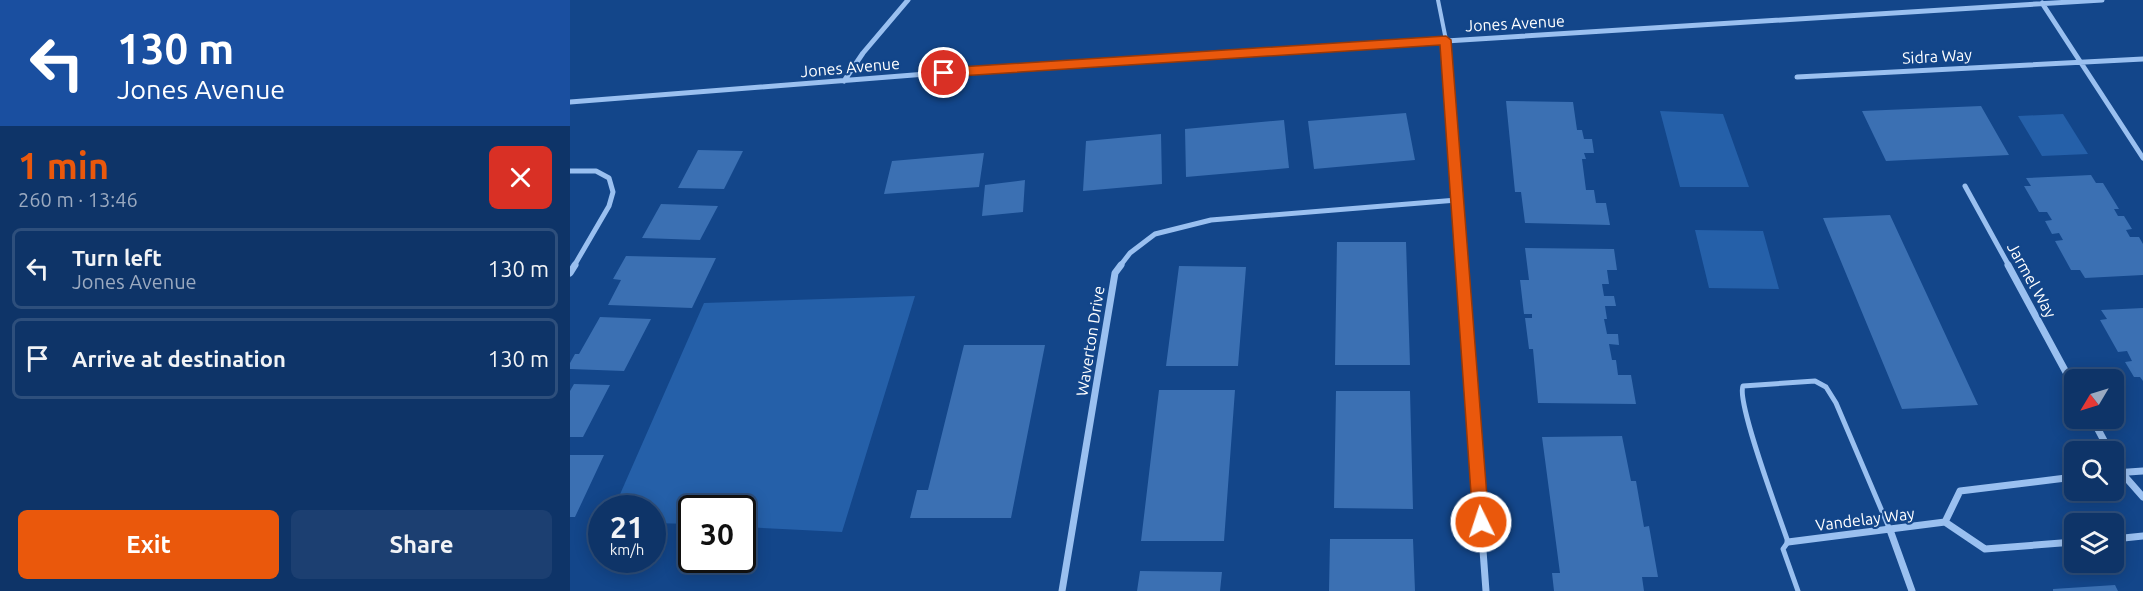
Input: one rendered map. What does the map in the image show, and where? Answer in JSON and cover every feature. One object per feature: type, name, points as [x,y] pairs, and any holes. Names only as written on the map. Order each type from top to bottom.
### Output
[{"type":"street","points":[[844,81],[863,53],[908,0]]},
{"type":"street","name":"Jones Avenue","points":[[570,102],[1446,40],[2102,0]]},
{"type":"street","points":[[2042,3],[2143,159]]},
{"type":"street","points":[[1446,40],[1486,591]]},
{"type":"street","name":"Sidra Way","points":[[1797,77],[2143,59]]},
{"type":"street","points":[[570,171],[596,171],[609,178],[613,192],[609,206],[570,273]]},
{"type":"street","name":"Jarmel Way","points":[[1965,186],[2064,369]]},
{"type":"street","name":"Waverton Drive","points":[[1062,591],[1115,273],[1130,253],[1155,234],[1211,220],[1457,200]]},
{"type":"street","points":[[2124,472],[2143,471]]},
{"type":"street","points":[[2064,478],[1960,491],[1945,522],[1985,549],[2064,543]]},
{"type":"street","points":[[2124,479],[2143,497]]},
{"type":"street","name":"Vandelay Way","points":[[1788,542],[1945,522]]},
{"type":"street","points":[[1890,530],[1912,591]]},
{"type":"street","points":[[2124,538],[2143,536]]},
{"type":"lane","points":[[1438,0],[1446,40]]},
{"type":"lane","points":[[1798,591],[1783,549],[1788,542],[1745,413],[1741,390],[1743,386],[1815,381],[1826,387],[1836,403],[1890,530]]},
{"type":"shaded area","points":[[1660,111],[1723,114],[1749,187],[1680,187]]},
{"type":"shaded area","points":[[2063,114],[2088,154],[2042,156],[2018,116]]},
{"type":"shaded area","points":[[1695,230],[1763,231],[1779,289],[1709,288]]},
{"type":"shaded area","points":[[915,296],[842,532],[756,528],[756,495],[678,495],[678,524],[666,523],[666,495],[620,495],[704,303]]},
{"type":"building","points":[[1506,101],[1573,102],[1577,130],[1582,130],[1584,139],[1592,139],[1594,153],[1584,153],[1586,159],[1582,159],[1586,190],[1594,190],[1596,203],[1606,203],[1610,225],[1525,223],[1521,192],[1515,192]]},
{"type":"building","points":[[1981,106],[2009,155],[1886,161],[1862,111]]},
{"type":"building","points":[[1406,113],[1415,160],[1314,169],[1308,121]]},
{"type":"building","points":[[1284,120],[1289,168],[1186,177],[1185,129]]},
{"type":"building","points":[[1161,134],[1162,184],[1083,191],[1086,141]]},
{"type":"building","points":[[698,150],[743,151],[724,189],[678,188]]},
{"type":"building","points":[[984,153],[979,187],[884,194],[892,161]]},
{"type":"building","points":[[2091,175],[2096,183],[2103,183],[2119,209],[2114,209],[2118,216],[2124,216],[2132,229],[2126,230],[2130,237],[2139,237],[2143,244],[2143,275],[2085,278],[2080,270],[2071,270],[2055,241],[2063,240],[2059,233],[2052,234],[2045,221],[2052,220],[2047,212],[2039,212],[2024,186],[2031,186],[2026,178]]},
{"type":"building","points":[[1025,180],[1023,212],[982,216],[985,185]]},
{"type":"building","points":[[661,204],[718,206],[700,240],[642,238]]},
{"type":"building","points":[[1890,215],[1978,405],[1902,409],[1823,218]]},
{"type":"building","points":[[1337,242],[1406,242],[1410,365],[1335,365]]},
{"type":"building","points":[[1525,248],[1614,249],[1617,270],[1607,270],[1609,284],[1602,284],[1604,296],[1614,296],[1616,306],[1605,306],[1607,319],[1604,319],[1607,334],[1618,334],[1619,345],[1609,344],[1612,360],[1616,360],[1618,375],[1631,375],[1636,404],[1538,403],[1533,349],[1529,349],[1525,318],[1532,318],[1532,314],[1524,314],[1520,280],[1529,280]]},
{"type":"building","points":[[626,256],[716,258],[692,308],[608,305],[621,280],[613,279]]},
{"type":"building","points":[[1179,266],[1246,267],[1238,366],[1166,366]]},
{"type":"building","points":[[2143,308],[2143,381],[2140,377],[2134,377],[2125,362],[2132,361],[2127,351],[2118,352],[2100,320],[2107,319],[2101,310]]},
{"type":"building","points":[[600,317],[651,319],[624,371],[570,369],[570,363],[575,354],[579,354]]},
{"type":"building","points":[[964,345],[1045,345],[1011,518],[910,518],[917,490],[928,490]]},
{"type":"building","points":[[574,384],[610,385],[583,437],[570,437],[570,391]]},
{"type":"building","points":[[1159,390],[1235,390],[1224,541],[1141,541]]},
{"type":"building","points":[[1336,391],[1410,391],[1413,509],[1334,508]]},
{"type":"building","points":[[1622,436],[1631,481],[1636,481],[1644,527],[1649,526],[1658,577],[1642,577],[1644,591],[1554,591],[1552,573],[1560,573],[1542,437]]},
{"type":"building","points":[[570,455],[604,455],[575,517],[570,517]]},
{"type":"building","points":[[1330,539],[1413,539],[1415,591],[1329,591]]},
{"type":"building","points":[[1140,571],[1222,572],[1220,591],[1137,591]]},
{"type":"building","points":[[2115,585],[2118,591],[2053,591],[2053,589]]},
{"type":"route","points":[[944,73],[1446,40],[1481,522]]}]
